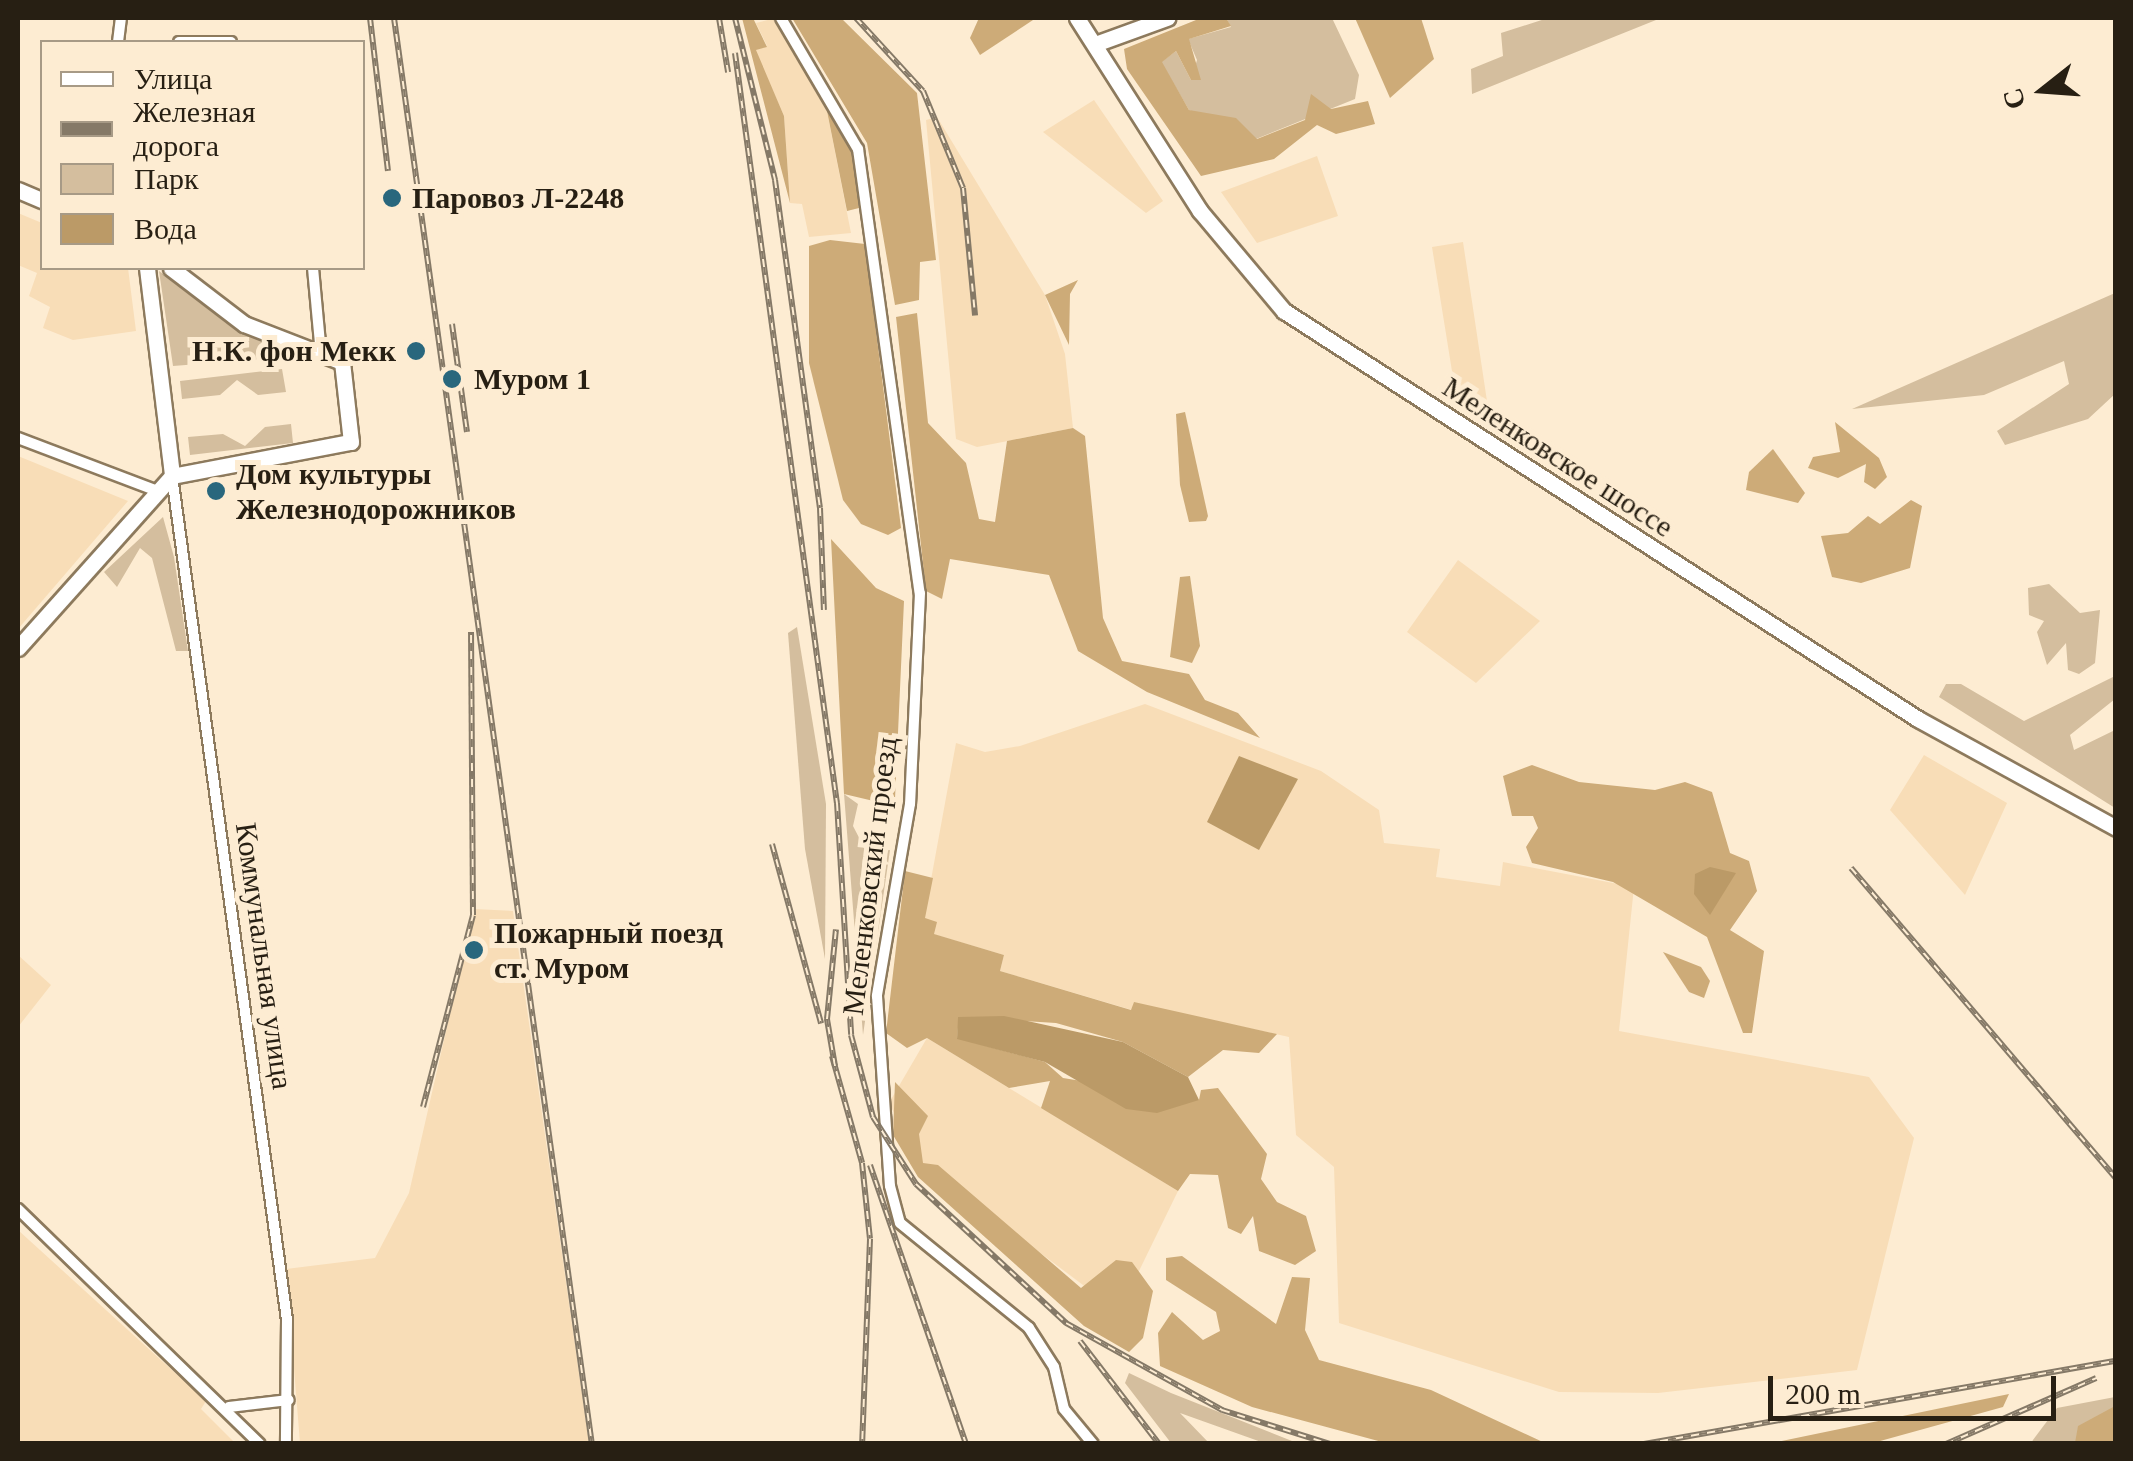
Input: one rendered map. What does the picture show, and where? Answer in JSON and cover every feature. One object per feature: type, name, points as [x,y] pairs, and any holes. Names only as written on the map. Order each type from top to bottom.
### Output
[{"type":"main road","name":"Меленковское шоссе","points":[[1076,18],[1200,212],[1284,312],[1918,719],[2116,828]]},
{"type":"main road","points":[[1095,44],[1167,18]]},
{"type":"main road","points":[[148,270],[172,476]]},
{"type":"main road","points":[[18,648],[172,476],[351,442],[342,362],[244,324],[173,270]]},
{"type":"street","name":"Меленковский проезд","points":[[781,18],[858,149],[920,594],[910,804],[877,996],[890,1186],[900,1223],[1029,1328],[1054,1367],[1064,1409],[1093,1444]]},
{"type":"street","points":[[314,270],[321,354]]},
{"type":"street","points":[[18,438],[160,492]]},
{"type":"street","name":"Коммунальная улица","points":[[172,476],[287,1320],[286,1444]]},
{"type":"street","points":[[18,1209],[228,1407],[260,1444]]},
{"type":"street","points":[[228,1407],[289,1400]]},
{"type":"shaded area","points":[[742,18],[753,18],[767,47],[756,50],[784,116],[790,203]]},
{"type":"shaded area","points":[[775,18],[823,91],[851,233],[809,237],[802,204],[790,203],[784,116],[755,50],[767,46],[756,23]]},
{"type":"shaded area","points":[[792,18],[841,18],[917,93],[936,260],[920,262],[919,300],[895,305],[867,143]]},
{"type":"shaded area","points":[[979,18],[1036,18],[980,55],[970,38]]},
{"type":"shaded area","points":[[1201,18],[1226,18],[1231,26],[1189,39],[1201,80],[1191,80],[1176,51],[1162,62],[1189,110],[1236,118],[1257,139],[1305,120],[1311,94],[1331,109],[1368,101],[1375,124],[1336,134],[1317,125],[1274,159],[1201,176],[1127,69],[1124,49]]},
{"type":"shaded area","points":[[1355,18],[1421,18],[1434,59],[1390,98]]},
{"type":"shaded area","points":[[823,91],[853,153],[859,208],[847,211]]},
{"type":"shaded area","points":[[1094,100],[1163,201],[1146,213],[1043,132]]},
{"type":"shaded area","points":[[937,117],[1045,295],[1065,354],[1073,428],[977,447],[956,439],[926,120]]},
{"type":"shaded area","points":[[1317,156],[1338,216],[1257,243],[1221,192]]},
{"type":"shaded area","points":[[18,213],[40,222],[40,270],[128,270],[136,331],[73,340],[43,328],[50,307],[29,296],[37,273],[18,265]]},
{"type":"shaded area","points":[[830,240],[865,244],[901,528],[888,535],[861,524],[843,500],[809,363],[809,246]]},
{"type":"shaded area","points":[[1463,242],[1490,419],[1456,396],[1432,247]]},
{"type":"shaded area","points":[[1078,280],[1070,294],[1069,345],[1045,295]]},
{"type":"shaded area","points":[[917,313],[928,423],[966,463],[979,519],[995,522],[1007,441],[1073,428],[1085,436],[1103,618],[1122,661],[1189,674],[1205,700],[1238,713],[1260,738],[1147,692],[1078,651],[1049,575],[950,559],[942,599],[926,591],[896,317]]},
{"type":"shaded area","points":[[1185,412],[1206,521],[1189,522],[1180,485],[1176,414]]},
{"type":"shaded area","points":[[1835,422],[1879,458],[1887,477],[1875,489],[1864,482],[1866,464],[1838,478],[1808,468],[1813,457],[1840,452]]},
{"type":"shaded area","points":[[1773,449],[1805,493],[1798,503],[1746,490],[1749,472]]},
{"type":"shaded area","points":[[18,456],[128,501],[18,629]]},
{"type":"shaded area","points":[[1911,500],[1922,506],[1910,568],[1861,583],[1832,577],[1821,536],[1848,533],[1868,516],[1880,524]]},
{"type":"shaded area","points":[[831,539],[876,588],[904,601],[895,799],[882,803],[844,794]]},
{"type":"shaded area","points":[[1458,560],[1540,621],[1476,683],[1407,632]]},
{"type":"shaded area","points":[[1190,576],[1200,646],[1192,663],[1170,657],[1180,577]]},
{"type":"shaded area","points":[[1145,704],[1321,771],[1379,810],[1384,843],[1440,849],[1436,877],[1500,886],[1503,862],[1634,887],[1619,1031],[1869,1077],[1914,1138],[1857,1370],[1658,1393],[1559,1392],[1339,1323],[1334,1167],[1296,1135],[1289,1037],[1134,1003],[1132,1010],[1000,971],[1004,955],[933,934],[924,918],[956,743],[985,752],[1020,746]]},
{"type":"shaded area","points":[[1924,755],[2007,803],[1965,895],[1890,810]]},
{"type":"shaded area","points":[[1532,765],[1579,782],[1655,790],[1685,782],[1712,792],[1730,853],[1749,861],[1757,891],[1730,930],[1764,951],[1752,1033],[1743,1033],[1707,937],[1613,882],[1532,863],[1526,847],[1538,828],[1533,816],[1512,816],[1503,776]]},
{"type":"shaded area","points":[[905,871],[933,878],[925,918],[937,922],[934,934],[1004,955],[1000,971],[1131,1010],[1134,1002],[1277,1034],[1259,1053],[1223,1050],[1188,1077],[1123,1042],[1056,1023],[959,1017],[957,1038],[1045,1062],[1063,1078],[1199,1100],[1201,1090],[1218,1088],[1267,1154],[1261,1179],[1277,1202],[1306,1216],[1316,1251],[1295,1265],[1259,1251],[1253,1216],[1241,1234],[1228,1228],[1218,1175],[1190,1174],[1178,1191],[1041,1108],[1050,1081],[1009,1088],[927,1038],[907,1048],[886,1033]]},
{"type":"shaded area","points":[[474,909],[513,911],[589,1443],[300,1443],[286,1269],[375,1258],[409,1193]]},
{"type":"shaded area","points":[[1663,952],[1701,967],[1710,981],[1704,998],[1689,992]]},
{"type":"shaded area","points":[[18,955],[51,985],[18,1027]]},
{"type":"shaded area","points":[[927,1038],[1178,1191],[1119,1312],[919,1162],[889,1103]]},
{"type":"shaded area","points":[[895,1082],[928,1116],[919,1134],[923,1163],[938,1165],[1081,1288],[1116,1260],[1132,1262],[1153,1291],[1143,1338],[1129,1352],[1084,1326],[918,1177],[893,1135]]},
{"type":"shaded area","points":[[18,1230],[206,1401],[201,1409],[233,1441],[247,1443],[18,1443]]},
{"type":"shaded area","points":[[1182,1256],[1276,1324],[1292,1277],[1310,1278],[1305,1330],[1319,1360],[1431,1390],[1545,1443],[1382,1442],[1252,1407],[1160,1366],[1158,1333],[1172,1312],[1203,1340],[1220,1331],[1216,1312],[1166,1280],[1166,1258]]},
{"type":"shaded area","points":[[2009,1394],[2003,1407],[1873,1443],[1772,1443]]},
{"type":"shaded area","points":[[2115,1406],[2115,1443],[2075,1443],[2078,1426]]},
{"type":"green space","points":[[1226,18],[1332,18],[1359,75],[1355,99],[1256,139],[1189,110],[1161,62],[1176,51],[1191,80],[1197,60],[1188,39],[1231,27]]},
{"type":"green space","points":[[1548,18],[1661,18],[1472,94],[1471,69],[1503,56],[1501,33]]},
{"type":"green space","points":[[159,271],[228,321],[286,357],[173,366]]},
{"type":"green space","points":[[2115,293],[2115,394],[2088,419],[2005,445],[1997,431],[2069,384],[2064,361],[1984,395],[1852,409]]},
{"type":"green space","points":[[282,369],[286,392],[258,395],[237,380],[220,395],[182,399],[180,381]]},
{"type":"green space","points":[[291,424],[293,443],[190,455],[188,437],[223,434],[245,446],[265,427]]},
{"type":"green space","points":[[163,517],[174,557],[188,651],[176,651],[152,558],[140,548],[117,587],[104,572]]},
{"type":"green space","points":[[2049,584],[2080,613],[2100,610],[2095,663],[2079,674],[2068,670],[2066,643],[2047,665],[2037,632],[2044,621],[2029,615],[2028,588]]},
{"type":"green space","points":[[797,627],[826,804],[825,959],[805,849],[788,633]]},
{"type":"green space","points":[[2115,676],[2115,699],[2070,735],[2074,750],[2115,730],[2115,808],[1939,697],[1946,684],[1961,684],[2024,721]]},
{"type":"green space","points":[[844,794],[858,804],[853,826],[867,853],[890,850],[863,1035]]},
{"type":"green space","points":[[1129,1373],[1297,1443],[1264,1443],[1180,1413],[1209,1443],[1171,1443],[1125,1383]]},
{"type":"green space","points":[[2115,1397],[2115,1443],[2030,1444],[2057,1408]]},
{"type":"water","points":[[1239,756],[1298,779],[1259,850],[1207,822]]},
{"type":"water","points":[[1710,867],[1736,873],[1710,915],[1694,894],[1695,874]]},
{"type":"water","points":[[1004,1016],[1123,1042],[1188,1077],[1199,1100],[1157,1113],[1126,1109],[1045,1062],[957,1039],[958,1017]]},
{"type":"railway","points":[[370,18],[388,171]]},
{"type":"railway","points":[[394,18],[592,1444]]},
{"type":"railway","points":[[719,18],[728,72]]},
{"type":"railway","points":[[735,18],[775,180],[820,508],[824,610]]},
{"type":"railway","points":[[856,18],[923,91],[963,188],[975,315]]},
{"type":"railway","points":[[735,53],[837,803],[851,1035],[873,1117],[916,1184],[1066,1323],[1222,1410],[1330,1444]]},
{"type":"railway","points":[[452,324],[467,432]]},
{"type":"railway","points":[[423,1107],[473,915],[471,632]]},
{"type":"railway","points":[[772,844],[821,1023]]},
{"type":"railway","points":[[1851,868],[2116,1178]]},
{"type":"railway","points":[[835,1066],[827,1019],[836,929]]},
{"type":"railway","points":[[832,1056],[862,1163],[870,1239],[862,1444]]},
{"type":"railway","points":[[870,1165],[966,1444]]},
{"type":"railway","points":[[1080,1341],[1159,1444]]},
{"type":"railway","points":[[1644,1444],[2116,1361]]},
{"type":"railway","points":[[1946,1444],[2096,1378]]},
{"type":"place","name":"Паровоз Л-2248","points":[[392,198]]},
{"type":"place","name":"Н.К. фон Мекк","points":[[416,351]]},
{"type":"place","name":"Муром 1","points":[[452,379]]},
{"type":"place","name":"Дом культуры Железнодорожников","points":[[216,491]]},
{"type":"place","name":"Пожарный поезд ст. Муром","points":[[474,950]]}]
